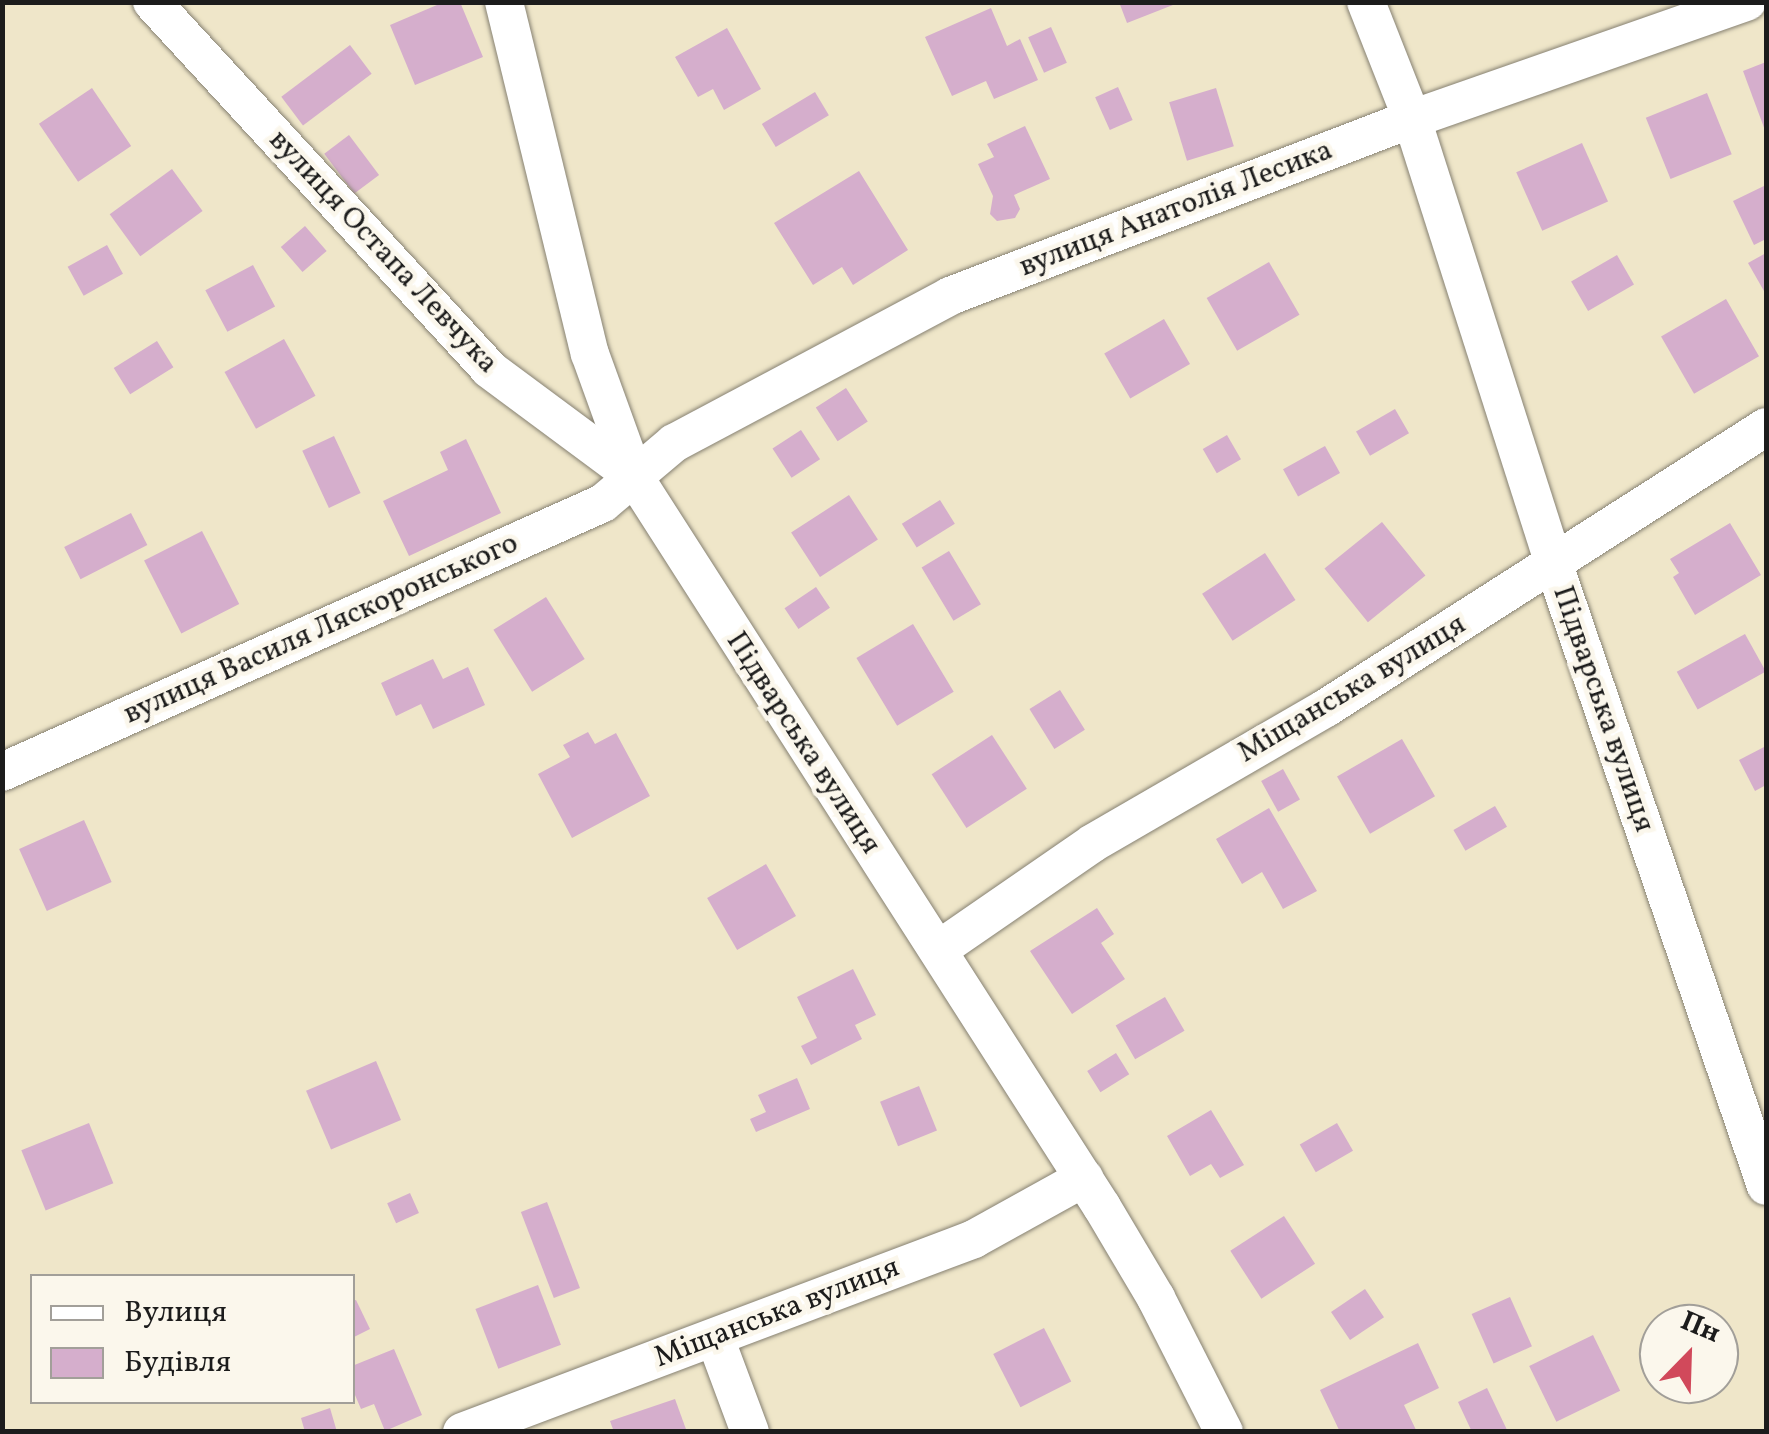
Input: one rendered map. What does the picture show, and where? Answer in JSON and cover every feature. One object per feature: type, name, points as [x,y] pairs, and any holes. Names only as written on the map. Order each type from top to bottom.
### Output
[{"type":"street","name":"вулиця Остапа Левчука","points":[[152,2],[489,369],[636,478]]},
{"type":"street","name":"Підварська вулиця","points":[[504,2],[590,354],[636,478],[1084,1178],[1156,1298],[1224,1432]]},
{"type":"street","name":"Підварська вулиця","points":[[1366,2],[1412,119],[1554,566],[1766,1186]]},
{"type":"street","name":"вулиця Анатолія Лесика","points":[[636,478],[674,443],[950,296],[1412,119],[1747,2]]},
{"type":"street","name":"Міщанська вулиця","points":[[938,950],[1094,843],[1326,708],[1554,566],[1766,427]]},
{"type":"street","name":"вулиця Василя Ляскоронського","points":[[2,772],[602,502],[636,478]]},
{"type":"street","name":"Міщанська вулиця","points":[[462,1432],[974,1239],[1084,1178]]},
{"type":"street","points":[[715,1338],[750,1432]]},
{"type":"building","points":[[444,2],[460,2],[483,57],[415,85],[390,25]]},
{"type":"building","points":[[1119,2],[1178,2],[1178,3],[1127,23]]},
{"type":"building","points":[[991,8],[1007,46],[1020,39],[1038,80],[994,99],[986,81],[952,96],[925,37]]},
{"type":"building","points":[[1051,27],[1067,63],[1044,73],[1028,37]]},
{"type":"building","points":[[727,28],[761,89],[724,110],[713,89],[698,97],[675,57]]},
{"type":"building","points":[[350,45],[372,74],[303,126],[281,97]]},
{"type":"building","points":[[1766,62],[1766,133],[1743,71]]},
{"type":"building","points":[[1118,87],[1133,120],[1110,130],[1095,97]]},
{"type":"building","points":[[92,88],[131,146],[78,182],[39,124]]},
{"type":"building","points":[[1216,88],[1234,146],[1187,161],[1169,102]]},
{"type":"building","points":[[815,92],[829,115],[776,147],[762,124]]},
{"type":"building","points":[[1707,93],[1732,154],[1671,179],[1646,118]]},
{"type":"building","points":[[1025,126],[1050,179],[1014,195],[1020,209],[1015,218],[997,221],[990,214],[993,196],[978,164],[994,157],[987,144]]},
{"type":"building","points":[[349,135],[379,175],[354,194],[324,154]]},
{"type":"building","points":[[1582,143],[1608,201],[1542,231],[1516,172]]},
{"type":"building","points":[[172,169],[203,211],[140,256],[110,214]]},
{"type":"building","points":[[859,171],[908,250],[853,285],[842,267],[813,285],[774,223]]},
{"type":"building","points":[[1766,185],[1766,239],[1754,245],[1733,201]]},
{"type":"building","points":[[305,226],[327,251],[302,272],[281,247]]},
{"type":"building","points":[[107,245],[123,274],[84,296],[68,267]]},
{"type":"building","points":[[1766,253],[1766,289],[1764,291],[1748,263]]},
{"type":"building","points":[[1617,255],[1634,284],[1588,311],[1571,282]]},
{"type":"building","points":[[1269,262],[1300,315],[1237,351],[1207,298]]},
{"type":"building","points":[[253,265],[275,306],[227,332],[205,290]]},
{"type":"building","points":[[1726,299],[1759,356],[1694,394],[1661,336]]},
{"type":"building","points":[[1164,319],[1190,364],[1130,399],[1104,354]]},
{"type":"building","points":[[284,339],[316,396],[256,429],[225,372]]},
{"type":"building","points":[[157,341],[173,367],[130,394],[114,368]]},
{"type":"building","points":[[846,388],[868,422],[838,441],[816,408]]},
{"type":"building","points":[[1395,409],[1409,433],[1370,456],[1356,432]]},
{"type":"building","points":[[801,430],[820,459],[792,478],[772,449]]},
{"type":"building","points":[[1227,435],[1241,459],[1217,473],[1203,449]]},
{"type":"building","points":[[334,436],[361,493],[329,508],[302,451]]},
{"type":"building","points":[[466,439],[501,513],[409,556],[383,501],[448,470],[440,452]]},
{"type":"building","points":[[1325,446],[1340,473],[1298,496],[1283,469]]},
{"type":"building","points":[[849,495],[878,539],[820,577],[791,533]]},
{"type":"building","points":[[940,500],[955,524],[917,548],[902,524]]},
{"type":"building","points":[[131,513],[147,545],[81,579],[64,547]]},
{"type":"building","points":[[1382,522],[1425,576],[1368,622],[1324,569]]},
{"type":"building","points":[[1730,523],[1761,575],[1695,615],[1673,577],[1679,573],[1670,559]]},
{"type":"building","points":[[202,531],[239,604],[181,634],[144,561]]},
{"type":"building","points":[[949,551],[981,604],[954,621],[922,567]]},
{"type":"building","points":[[1265,553],[1295,600],[1233,641],[1202,594]]},
{"type":"building","points":[[816,587],[830,608],[798,629],[784,608]]},
{"type":"building","points":[[546,597],[585,659],[532,692],[493,630]]},
{"type":"building","points":[[913,624],[954,692],[897,726],[856,658]]},
{"type":"building","points":[[1745,634],[1766,672],[1698,709],[1677,672]]},
{"type":"building","points":[[433,659],[443,679],[468,667],[485,705],[433,729],[421,704],[396,716],[381,683]]},
{"type":"building","points":[[1060,690],[1085,730],[1054,749],[1029,709]]},
{"type":"building","points":[[588,732],[595,744],[616,733],[650,796],[572,838],[538,774],[570,757],[563,745]]},
{"type":"building","points":[[992,735],[1027,789],[966,828],[932,774]]},
{"type":"building","points":[[1402,739],[1435,796],[1370,834],[1337,777]]},
{"type":"building","points":[[1766,746],[1766,785],[1755,791],[1739,760]]},
{"type":"building","points":[[1283,769],[1300,800],[1278,812],[1261,781]]},
{"type":"building","points":[[1495,806],[1507,827],[1465,851],[1453,830]]},
{"type":"building","points":[[1269,808],[1317,891],[1283,909],[1262,872],[1242,884],[1216,839]]},
{"type":"building","points":[[84,820],[112,882],[47,911],[19,849]]},
{"type":"building","points":[[766,864],[796,916],[737,950],[707,898]]},
{"type":"building","points":[[1097,908],[1114,934],[1101,943],[1125,979],[1072,1014],[1030,951]]},
{"type":"building","points":[[853,969],[876,1015],[855,1025],[862,1039],[811,1065],[801,1046],[817,1038],[797,997]]},
{"type":"building","points":[[1165,997],[1184,1031],[1135,1059],[1116,1026]]},
{"type":"building","points":[[1116,1053],[1129,1074],[1100,1092],[1087,1071]]},
{"type":"building","points":[[376,1061],[401,1120],[331,1150],[306,1091]]},
{"type":"building","points":[[797,1078],[810,1109],[756,1132],[750,1119],[766,1112],[758,1095]]},
{"type":"building","points":[[919,1086],[937,1131],[898,1146],[880,1102]]},
{"type":"building","points":[[1211,1110],[1244,1165],[1220,1178],[1211,1164],[1190,1176],[1167,1136]]},
{"type":"building","points":[[89,1123],[113,1183],[46,1211],[21,1150]]},
{"type":"building","points":[[1337,1123],[1353,1151],[1316,1172],[1300,1144]]},
{"type":"building","points":[[410,1193],[419,1213],[396,1223],[387,1203]]},
{"type":"building","points":[[547,1202],[580,1288],[554,1298],[521,1212]]},
{"type":"building","points":[[1284,1216],[1315,1264],[1261,1299],[1230,1251]]},
{"type":"building","points":[[538,1285],[561,1345],[498,1369],[475,1309]]},
{"type":"building","points":[[1365,1289],[1384,1317],[1350,1340],[1331,1312]]},
{"type":"building","points":[[1510,1297],[1532,1346],[1494,1363],[1472,1314]]},
{"type":"building","points":[[355,1300],[370,1329],[355,1336]]},
{"type":"building","points":[[1044,1328],[1071,1381],[1020,1407],[993,1354]]},
{"type":"building","points":[[1593,1335],[1620,1391],[1556,1422],[1529,1366]]},
{"type":"building","points":[[1418,1343],[1439,1388],[1404,1405],[1417,1432],[1340,1432],[1320,1390]]},
{"type":"building","points":[[394,1349],[422,1415],[385,1431],[374,1404],[361,1409],[355,1395],[355,1365]]},
{"type":"building","points":[[1487,1388],[1508,1432],[1472,1432],[1458,1402]]},
{"type":"building","points":[[675,1399],[687,1432],[614,1432],[610,1421]]},
{"type":"building","points":[[330,1408],[337,1432],[305,1432],[301,1418]]}]
